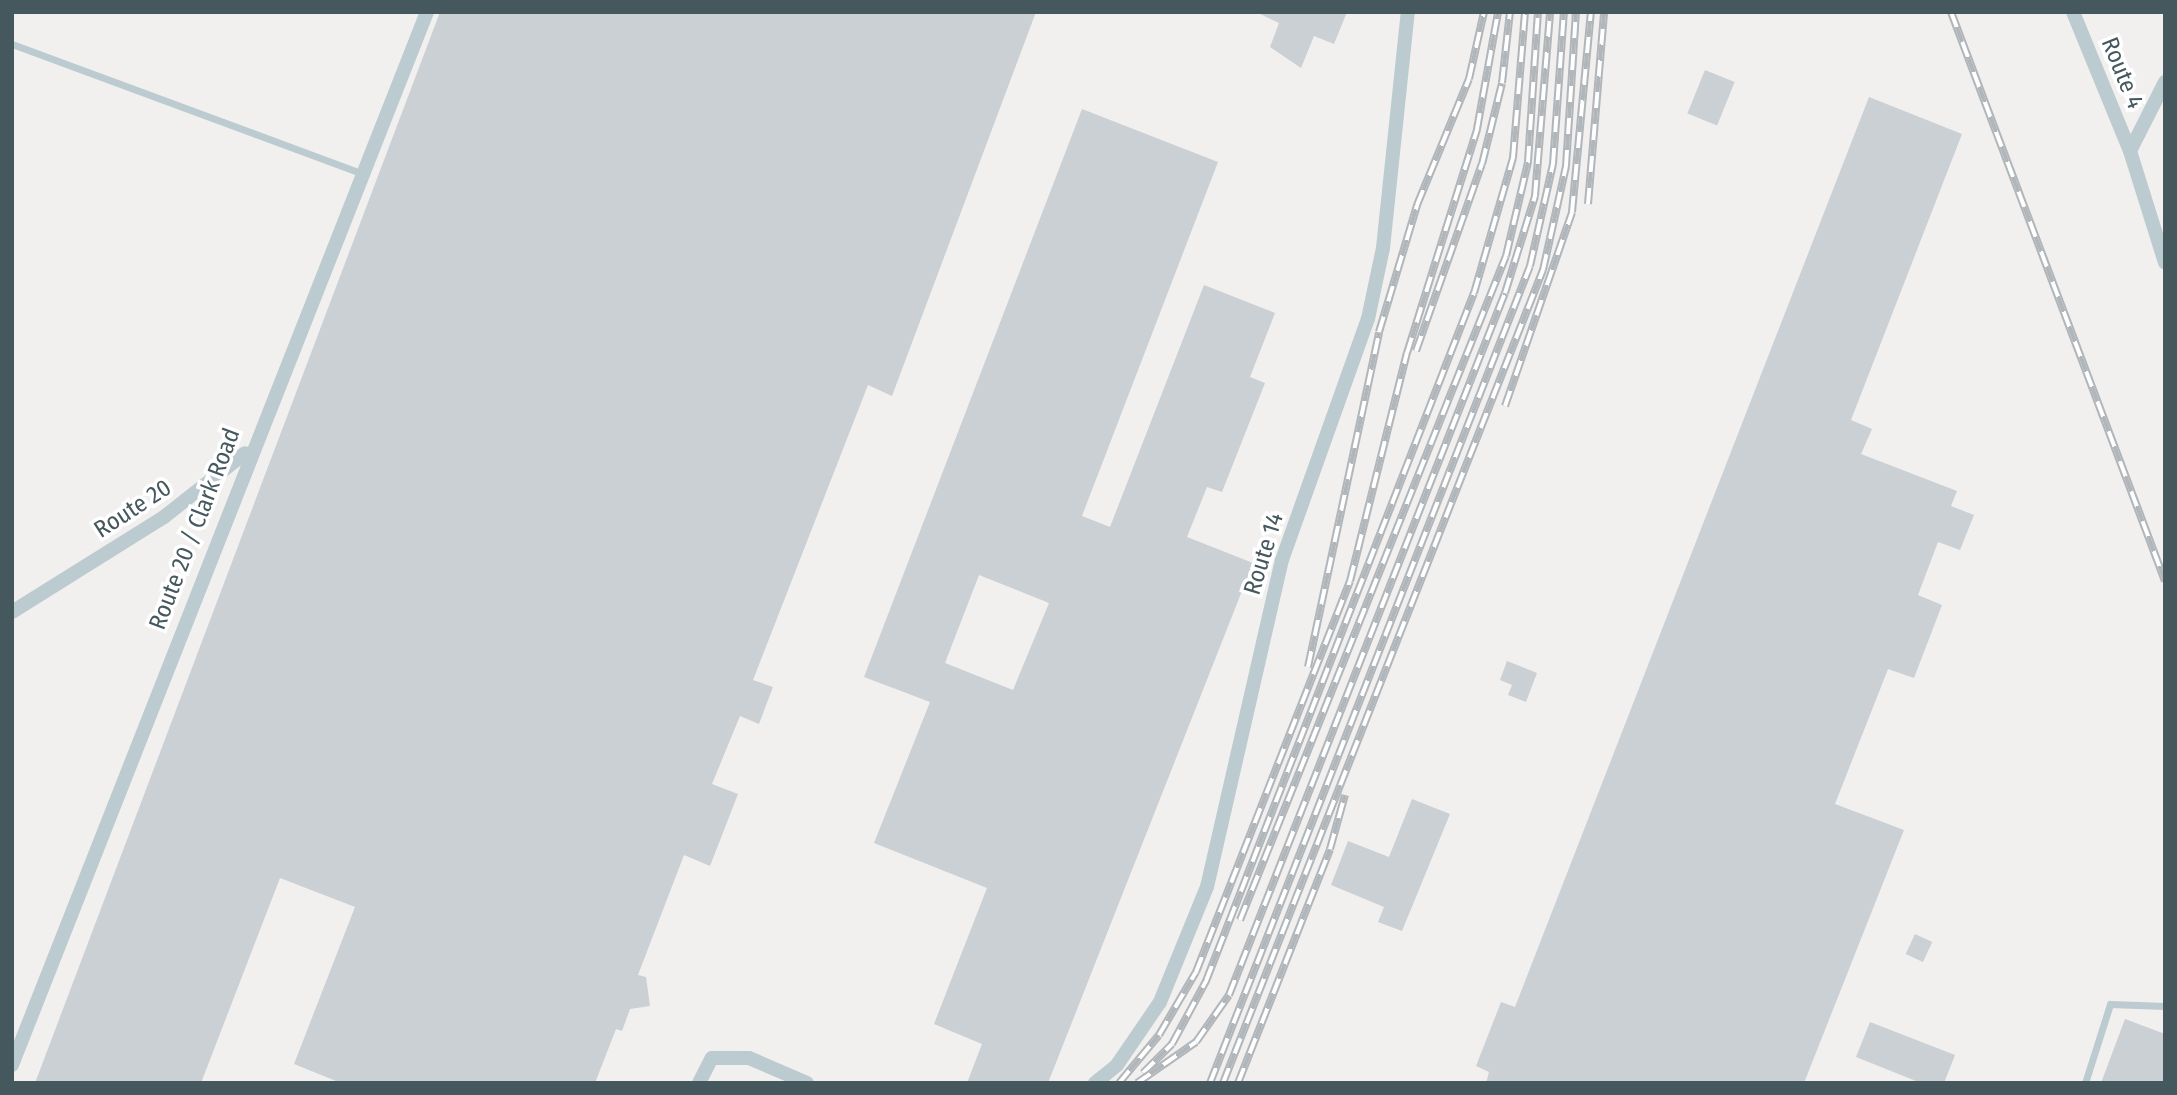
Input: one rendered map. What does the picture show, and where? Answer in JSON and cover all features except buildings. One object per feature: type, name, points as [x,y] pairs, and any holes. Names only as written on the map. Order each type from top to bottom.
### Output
[{"type":"street","name":"Route 20 / Clark Road","points":[[12,1065],[260,424],[364,174],[427,12]]},
{"type":"street","name":"Route 14","points":[[1095,1083],[1117,1065],[1160,1002],[1207,887],[1282,560],[1368,319],[1383,248],[1408,12]]},
{"type":"street","name":"Route 4","points":[[2073,12],[2130,151],[2165,263]]},
{"type":"street","name":"Route 4","points":[[2130,151],[2165,82]]},
{"type":"street","name":"Route 20","points":[[12,612],[217,481],[244,454],[260,424]]},
{"type":"street","points":[[699,1083],[712,1058],[749,1058],[807,1083]]},
{"type":"lane","points":[[12,44],[364,174]]},
{"type":"lane","points":[[2085,1083],[2110,1004],[2165,1006]]},
{"type":"railway","points":[[1308,667],[1379,332],[1417,205],[1469,79],[1484,12]]},
{"type":"railway","points":[[1119,1083],[1159,1035],[1196,972],[1350,581],[1407,353],[1477,129],[1498,12]]},
{"type":"railway","points":[[1416,351],[1482,164],[1502,83],[1510,12]]},
{"type":"railway","points":[[1143,1073],[1172,1044],[1206,981],[1474,293],[1513,158],[1525,12]]},
{"type":"railway","points":[[1240,920],[1506,256],[1528,162],[1538,12]]},
{"type":"railway","points":[[1137,1083],[1196,1042],[1229,995],[1505,293],[1535,196],[1550,12]]},
{"type":"railway","points":[[1210,1083],[1530,266],[1553,164],[1564,12]]},
{"type":"railway","points":[[1223,1083],[1543,270],[1566,166],[1576,12]]},
{"type":"railway","points":[[1505,406],[1572,212],[1591,12]]},
{"type":"railway","points":[[1588,204],[1604,12]]},
{"type":"railway","points":[[1951,12],[2165,581]]},
{"type":"railway","points":[[1238,1083],[1330,849],[1345,795]]}]
